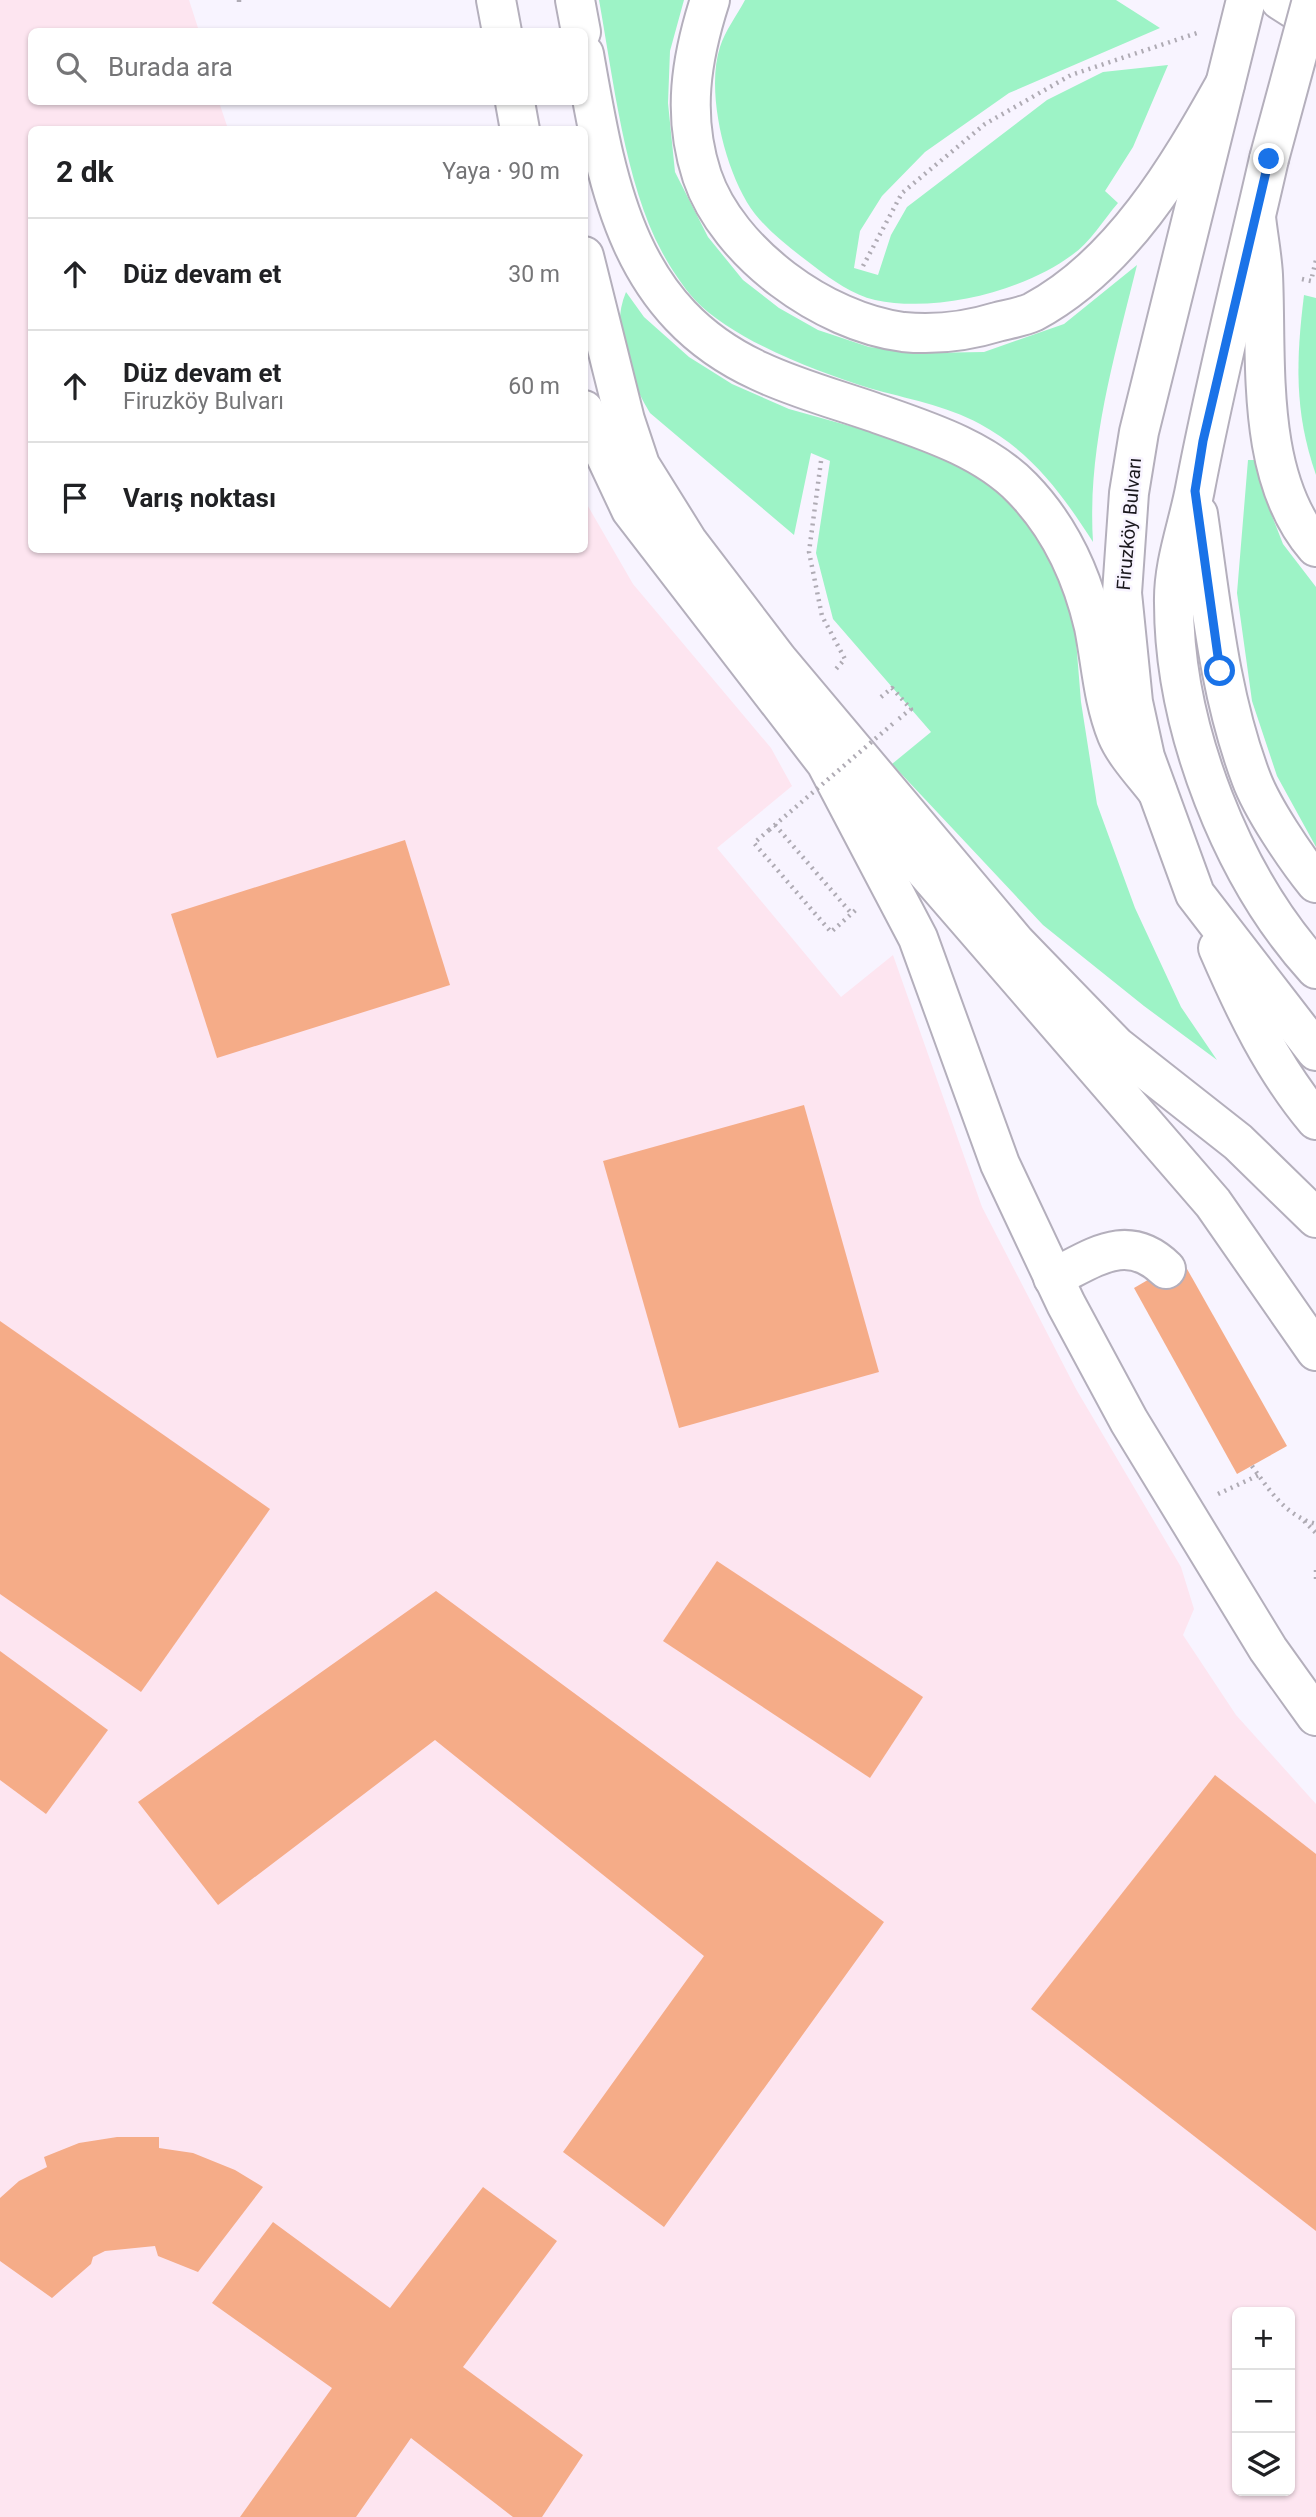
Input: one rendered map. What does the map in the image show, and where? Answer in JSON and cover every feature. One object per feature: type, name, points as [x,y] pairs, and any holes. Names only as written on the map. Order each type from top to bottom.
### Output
[{"type":"main road","points":[[496,0],[501,28]]},
{"type":"main road","points":[[575,0],[579,28]]},
{"type":"main road","points":[[710,0],[698,36],[689,79],[693,128],[702,177],[729,226],[760,260],[800,293],[856,321],[904,332],[970,330],[1032,312],[1084,275],[1155,201],[1225,84]]},
{"type":"main road","name":"Firuzköy Bulvarı","points":[[1246,0],[1153,369],[1129,493],[1122,593],[1133,702],[1144,757],[1195,894],[1316,1051]]},
{"type":"main road","points":[[1280,0],[1316,23]]},
{"type":"main road","points":[[1312,0],[1269,159],[1203,441],[1195,491],[1180,553],[1174,601],[1178,674],[1188,725],[1205,775],[1254,886],[1297,948],[1316,970]]},
{"type":"main road","points":[[588,75],[601,145],[626,235],[648,277],[675,314],[714,346],[758,371],[910,425],[984,456],[1021,487],[1050,522],[1079,572],[1118,736],[1157,791]]},
{"type":"main road","points":[[516,105],[519,126]]},
{"type":"main road","points":[[1256,217],[1263,270],[1263,376],[1267,414],[1288,501],[1316,547]]},
{"type":"main road","points":[[588,272],[625,420],[640,465],[688,542],[778,660],[1016,943],[1116,1046],[1238,1142],[1316,1218]]},
{"type":"main road","points":[[588,419],[631,510],[826,763],[897,838],[1213,1203],[1316,1351]]},
{"type":"main road","points":[[1195,491],[1220,671],[1251,779],[1301,865],[1316,883]]},
{"type":"main road","points":[[826,763],[918,938],[1000,1164],[1053,1278],[1129,1420],[1268,1649],[1316,1716]]},
{"type":"main road","points":[[1195,894],[1245,1011],[1298,1099],[1316,1120]]},
{"type":"main road","points":[[1053,1278],[1108,1251],[1135,1249],[1151,1254],[1166,1269]]},
{"type":"path","points":[[239,0],[239,7]]},
{"type":"path","points":[[863,266],[902,193],[985,124],[1071,75],[1197,33]]},
{"type":"path","points":[[1311,281],[1316,260]]},
{"type":"path","points":[[821,461],[809,552],[822,616],[845,659]]},
{"type":"path","points":[[862,905],[831,932],[754,843],[911,709],[892,688],[881,697]]},
{"type":"path","points":[[775,825],[852,914]]},
{"type":"path","points":[[1252,1466],[1279,1501],[1316,1533]]},
{"type":"path","points":[[1216,1495],[1259,1475]]},
{"type":"path","points":[[1304,1521],[1316,1524]]},
{"type":"path","points":[[1316,1570],[1316,1584]]},
{"type":"shaded area","points":[[0,0],[189,0],[198,28],[28,28],[28,105],[220,105],[227,126],[28,126],[28,553],[588,553],[588,506],[633,584],[771,748],[792,786],[717,848],[841,997],[893,955],[982,1207],[1076,1389],[1181,1567],[1194,1609],[1183,1635],[1236,1715],[1316,1804],[1316,2517],[0,2517]]},
{"type":"green space","points":[[599,0],[684,0],[670,51],[668,103],[675,172],[708,237],[743,280],[779,308],[818,330],[869,347],[923,353],[984,352],[1064,324],[1137,265],[1098,437],[1092,507],[1093,542],[1070,507],[1044,476],[999,435],[953,412],[869,388],[801,364],[731,328],[695,300],[662,252],[639,195],[629,163],[615,96]]},
{"type":"green space","points":[[745,0],[1116,0],[1160,28],[1009,93],[925,152],[882,196],[860,231],[854,268],[878,275],[891,235],[907,207],[1047,100],[1103,72],[1168,65],[1133,147],[1105,191],[1118,203],[1079,250],[1029,279],[978,296],[924,304],[875,300],[859,295],[836,282],[776,236],[755,214],[735,178],[721,134],[715,87],[716,66],[722,41]]},
{"type":"green space","points":[[626,292],[644,317],[689,357],[732,384],[789,409],[907,442],[978,475],[1033,526],[1060,574],[1074,616],[1081,702],[1097,804],[1135,908],[1181,1007],[1217,1060],[1043,925],[892,764],[931,732],[833,619],[816,553],[830,461],[811,453],[794,535],[650,413],[635,385],[624,354],[620,323]]},
{"type":"green space","points":[[1304,295],[1316,298],[1316,475],[1300,408],[1298,364]]},
{"type":"green space","points":[[1248,460],[1255,460],[1265,498],[1283,544],[1316,587],[1316,847],[1277,776],[1252,701],[1237,593]]},
{"type":"building","points":[[405,840],[450,985],[217,1058],[171,914]]},
{"type":"building","points":[[804,1105],[879,1372],[679,1428],[603,1161]]},
{"type":"building","points":[[1182,1260],[1287,1446],[1237,1474],[1134,1288]]},
{"type":"building","points":[[0,1321],[270,1509],[141,1692],[0,1594]]},
{"type":"building","points":[[717,1561],[923,1697],[870,1778],[663,1641]]},
{"type":"building","points":[[436,1591],[884,1922],[664,2227],[563,2152],[704,1956],[435,1740],[218,1905],[138,1802]]},
{"type":"building","points":[[0,1651],[108,1730],[46,1814],[0,1780]]},
{"type":"building","points":[[1215,1775],[1316,1854],[1316,2231],[1031,2009]]},
{"type":"building","points":[[117,2137],[159,2137],[159,2148],[193,2153],[235,2170],[263,2187],[198,2272],[158,2256],[155,2246],[105,2251],[93,2257],[91,2264],[52,2298],[0,2261],[0,2198],[19,2181],[47,2167],[44,2157],[79,2143]]},
{"type":"building","points":[[483,2187],[557,2241],[463,2367],[583,2455],[542,2517],[513,2517],[411,2438],[356,2517],[240,2517],[332,2388],[212,2303],[273,2222],[390,2308]]},
{"type":"route","points":[[1220,671],[1195,491],[1203,441],[1269,159]]}]
